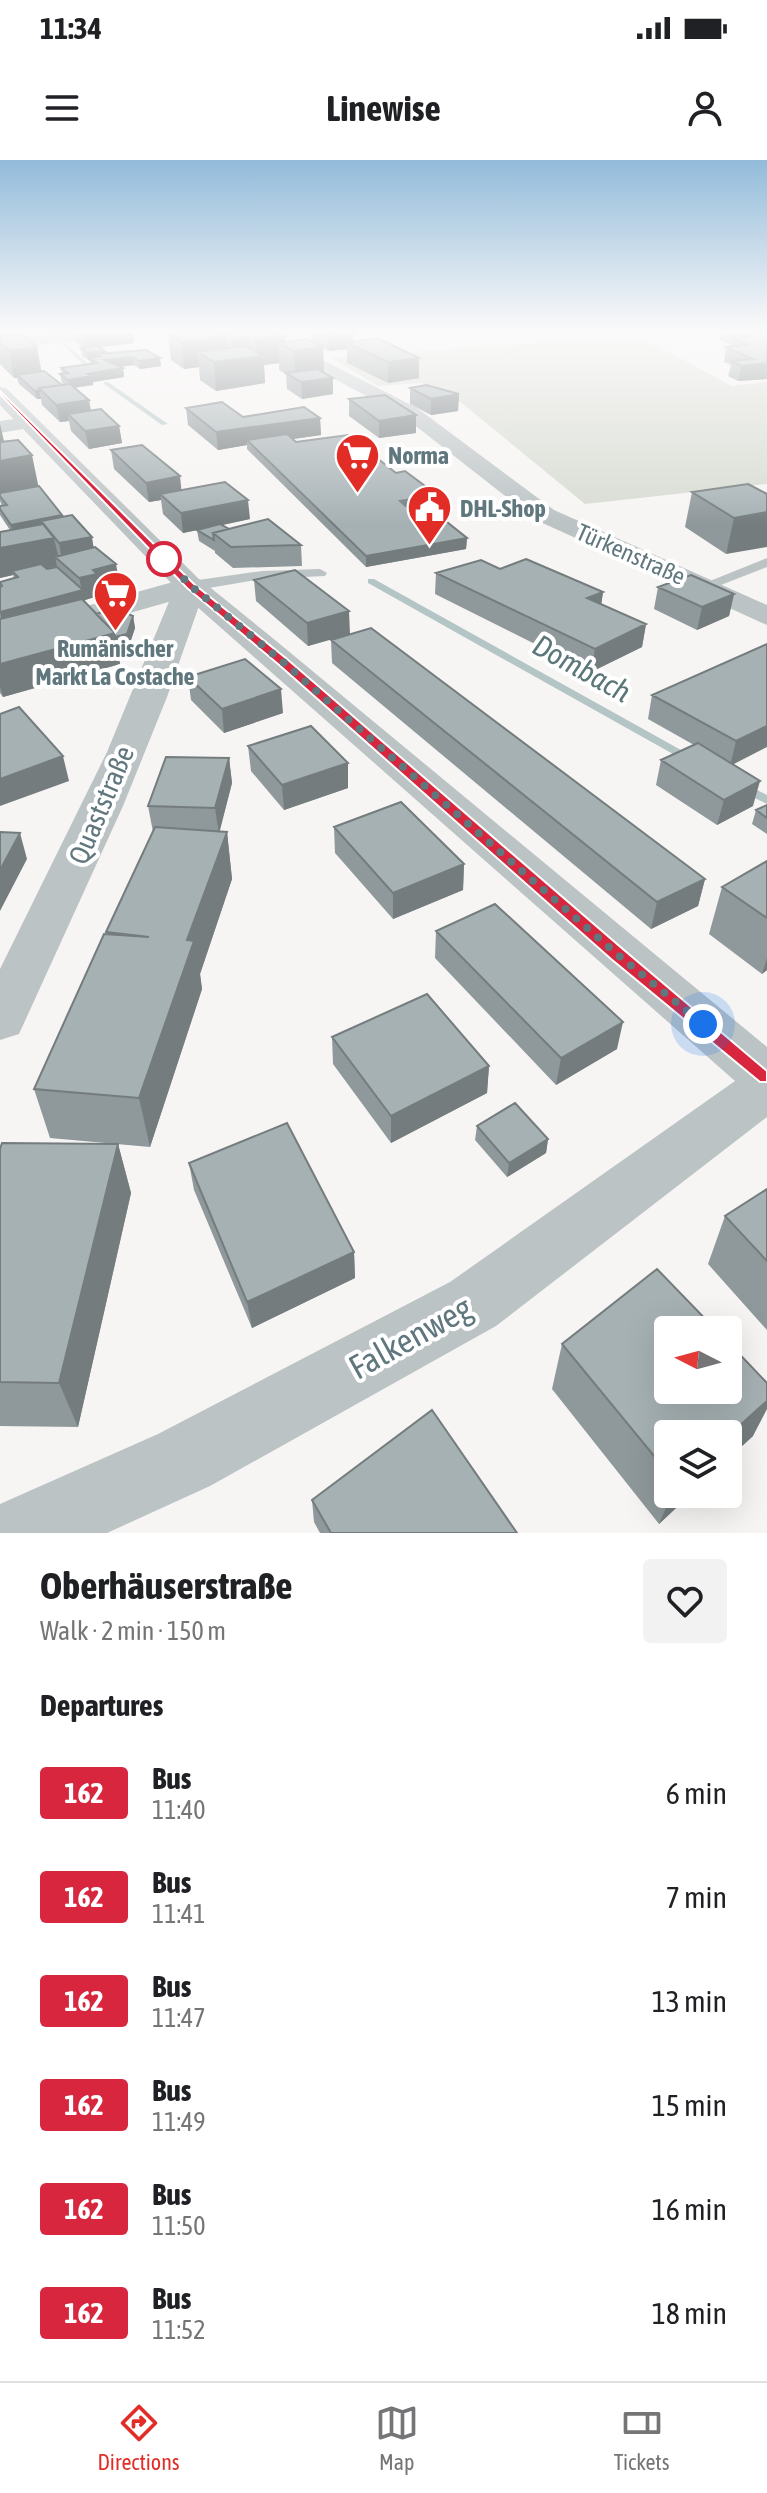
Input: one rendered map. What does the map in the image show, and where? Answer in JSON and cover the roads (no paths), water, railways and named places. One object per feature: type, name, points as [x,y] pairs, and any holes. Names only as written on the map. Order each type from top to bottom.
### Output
[{"type":"street","points":[[3,396],[191,586],[283,662],[618,955],[767,1077]]},
{"type":"street","name":"Türkenstraße","points":[[379,396],[410,412],[545,515],[767,616]]},
{"type":"street","points":[[0,427],[28,423]]},
{"type":"street","points":[[0,640],[191,586]]},
{"type":"street","name":"Quaststraße","points":[[0,1020],[70,878],[191,586]]},
{"type":"street","name":"Falkenweg","points":[[22,1533],[184,1460],[473,1304],[767,1087]]},
{"type":"lane","points":[[703,587],[767,562]]},
{"type":"lane","points":[[191,586],[262,575],[320,573]]},
{"type":"waterway","name":"Dombach","points":[[124,396],[164,424]]},
{"type":"waterway","name":"Dombach","points":[[371,581],[693,760]]},
{"type":"waterway","name":"Dombach","points":[[743,787],[767,800]]},
{"type":"place","name":"Norma","points":[[357,494]]},
{"type":"place","name":"DHL-Shop","points":[[429,547]]},
{"type":"place","name":"Rumänischer Markt La Costache","points":[[115,633]]}]
